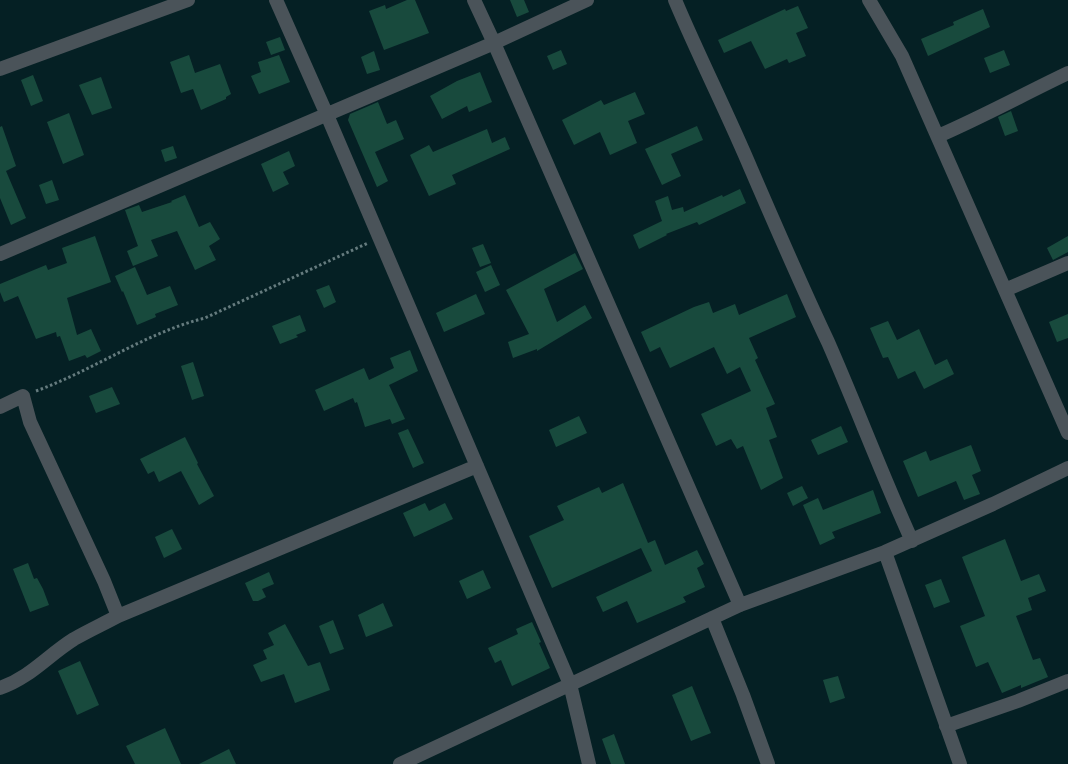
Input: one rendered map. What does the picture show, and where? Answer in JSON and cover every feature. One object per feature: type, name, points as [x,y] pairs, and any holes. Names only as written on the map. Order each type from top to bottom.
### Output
[{"type":"street","points":[[0,69],[188,0]]},
{"type":"street","points":[[276,0],[327,114],[570,684],[589,764]]},
{"type":"street","points":[[474,0],[740,605]]},
{"type":"street","points":[[0,254],[494,44],[587,0]]},
{"type":"street","points":[[675,0],[827,342],[912,541]]},
{"type":"street","points":[[869,0],[902,56],[1068,433]]},
{"type":"street","points":[[938,136],[1068,74]]},
{"type":"street","points":[[1005,290],[1068,263]]},
{"type":"street","points":[[0,407],[24,396],[30,422],[104,581],[118,616]]},
{"type":"street","points":[[0,688],[14,683],[32,672],[73,640],[118,616],[477,466]]},
{"type":"street","points":[[400,764],[740,605],[912,541],[1068,468]]},
{"type":"street","points":[[885,552],[960,764]]},
{"type":"street","points":[[712,618],[744,695],[768,764]]},
{"type":"street","points":[[946,726],[1068,681]]},
{"type":"path","points":[[24,396],[87,369],[129,346],[184,323],[205,318],[379,237]]},
{"type":"building","points":[[407,0],[415,0],[429,33],[384,50],[369,11],[385,5],[386,9]]},
{"type":"building","points":[[510,0],[524,0],[529,12],[517,17]]},
{"type":"building","points":[[798,6],[808,28],[796,33],[806,56],[789,63],[787,59],[765,69],[751,41],[724,53],[718,40],[785,9],[786,11]]},
{"type":"building","points":[[983,9],[990,27],[928,56],[921,39],[954,25],[953,22]]},
{"type":"building","points":[[280,37],[285,50],[271,55],[266,42]]},
{"type":"building","points":[[561,50],[567,64],[553,70],[547,56]]},
{"type":"building","points":[[1004,50],[1010,65],[990,73],[984,58]]},
{"type":"building","points":[[374,51],[380,70],[367,74],[361,57]]},
{"type":"building","points":[[189,55],[195,73],[220,64],[231,94],[226,99],[201,110],[193,89],[181,93],[170,62]]},
{"type":"building","points":[[279,55],[290,82],[259,94],[251,76],[261,72],[258,62]]},
{"type":"building","points":[[480,72],[492,102],[469,112],[467,106],[442,119],[430,96],[457,81]]},
{"type":"building","points":[[33,75],[43,101],[31,106],[21,80]]},
{"type":"building","points":[[101,77],[112,108],[92,115],[79,85]]},
{"type":"building","points":[[635,92],[645,114],[628,121],[637,143],[610,155],[600,132],[574,145],[562,120],[601,100],[604,105]]},
{"type":"building","points":[[378,102],[387,124],[396,120],[404,139],[375,152],[388,181],[377,187],[348,120],[350,114]]},
{"type":"building","points":[[1011,111],[1018,131],[1005,136],[998,117]]},
{"type":"building","points":[[69,113],[84,155],[63,164],[47,122]]},
{"type":"building","points":[[2,126],[16,166],[6,171],[26,218],[11,225],[0,198],[0,127]]},
{"type":"building","points":[[697,126],[703,140],[671,154],[681,176],[662,185],[645,149]]},
{"type":"building","points":[[487,129],[492,143],[505,137],[510,149],[452,175],[456,184],[429,196],[410,155],[429,145],[433,152]]},
{"type":"building","points":[[173,146],[177,158],[165,162],[161,150]]},
{"type":"building","points":[[289,151],[295,166],[283,172],[289,184],[273,192],[261,164]]},
{"type":"building","points":[[52,180],[59,200],[46,204],[39,185]]},
{"type":"building","points":[[740,189],[746,203],[699,225],[697,222],[666,234],[639,249],[633,235],[662,221],[655,201],[668,196],[672,210],[683,207],[684,212]]},
{"type":"building","points":[[185,195],[199,227],[210,222],[220,239],[209,246],[216,260],[195,270],[177,231],[151,240],[158,256],[133,266],[127,251],[138,246],[125,210],[139,205],[142,212],[172,202]]},
{"type":"building","points":[[95,236],[111,282],[67,298],[77,335],[91,329],[101,351],[87,358],[85,355],[69,361],[60,336],[57,337],[56,332],[36,339],[18,296],[4,302],[0,292],[0,284],[46,265],[48,270],[67,263],[62,248]]},
{"type":"building","points":[[1068,236],[1068,252],[1053,260],[1047,248]]},
{"type":"building","points":[[483,244],[491,263],[480,267],[472,248]]},
{"type":"building","points":[[575,253],[583,269],[544,289],[557,322],[585,305],[592,318],[537,351],[537,349],[513,358],[508,342],[529,334],[506,290]]},
{"type":"building","points":[[491,265],[500,285],[485,292],[476,272]]},
{"type":"building","points":[[135,267],[147,295],[170,286],[178,305],[155,314],[156,317],[137,325],[115,276]]},
{"type":"building","points":[[329,285],[336,302],[324,308],[316,290]]},
{"type":"building","points":[[476,294],[485,314],[444,332],[436,313]]},
{"type":"building","points":[[787,294],[796,317],[749,338],[758,358],[755,360],[775,404],[766,408],[777,437],[769,440],[783,478],[761,490],[743,446],[737,449],[731,439],[716,446],[701,414],[751,391],[740,367],[727,374],[714,347],[670,368],[660,347],[650,352],[641,332],[709,302],[713,313],[735,304],[739,315]]},
{"type":"building","points":[[1068,314],[1068,338],[1057,342],[1049,322]]},
{"type":"building","points":[[300,315],[306,331],[296,335],[298,337],[280,344],[272,326]]},
{"type":"building","points":[[888,321],[897,340],[919,329],[935,365],[947,359],[954,374],[924,389],[915,371],[898,379],[888,357],[883,358],[870,328]]},
{"type":"building","points":[[410,350],[418,371],[389,385],[405,419],[392,424],[390,419],[365,427],[357,402],[355,403],[353,398],[324,411],[315,390],[364,368],[369,380],[394,368],[390,358]]},
{"type":"building","points":[[193,362],[204,396],[192,400],[181,366]]},
{"type":"building","points":[[112,387],[120,404],[96,413],[89,396]]},
{"type":"building","points":[[579,416],[587,433],[556,447],[549,430]]},
{"type":"building","points":[[841,426],[848,442],[818,455],[811,440]]},
{"type":"building","points":[[408,429],[424,463],[413,468],[398,433]]},
{"type":"building","points":[[185,437],[214,496],[199,505],[181,471],[159,482],[154,471],[148,474],[140,459]]},
{"type":"building","points":[[971,445],[981,471],[972,475],[980,494],[964,500],[956,481],[918,497],[903,461],[926,451],[930,461]]},
{"type":"building","points":[[623,483],[648,543],[655,540],[665,565],[697,550],[704,564],[697,568],[705,587],[683,597],[686,602],[637,623],[627,601],[603,612],[596,597],[652,571],[641,548],[552,588],[529,536],[564,520],[557,506],[599,487],[602,493]]},
{"type":"building","points":[[802,486],[808,498],[793,506],[787,493]]},
{"type":"building","points":[[873,490],[881,513],[832,532],[835,538],[820,545],[803,505],[818,498],[823,510]]},
{"type":"building","points":[[425,503],[429,511],[445,503],[453,519],[414,537],[403,513]]},
{"type":"building","points":[[172,529],[182,549],[164,558],[155,537]]},
{"type":"building","points":[[1005,539],[1021,581],[1039,574],[1046,591],[1028,598],[1032,610],[1016,616],[1033,660],[1040,658],[1048,677],[1021,688],[1021,685],[1002,693],[988,662],[976,667],[960,626],[985,616],[962,557]]},
{"type":"building","points":[[28,563],[34,579],[37,578],[43,589],[49,605],[30,612],[13,569]]},
{"type":"building","points":[[483,570],[491,588],[467,599],[459,581]]},
{"type":"building","points":[[269,572],[274,584],[262,589],[266,597],[253,601],[245,583]]},
{"type":"building","points":[[941,579],[950,602],[934,608],[925,585]]},
{"type":"building","points":[[383,603],[393,626],[366,637],[358,615]]},
{"type":"building","points":[[333,620],[344,649],[330,654],[319,626]]},
{"type":"building","points":[[532,622],[550,668],[512,686],[501,660],[495,663],[488,648],[518,634],[516,629]]},
{"type":"building","points":[[285,624],[308,666],[320,662],[330,690],[295,703],[284,674],[261,682],[253,665],[267,659],[263,650],[274,645],[268,633]]},
{"type":"building","points":[[80,661],[99,705],[77,715],[58,671]]},
{"type":"building","points":[[838,676],[845,698],[830,703],[823,680]]},
{"type":"building","points":[[692,686],[711,733],[691,741],[672,695]]},
{"type":"building","points":[[165,728],[181,764],[135,764],[126,746]]},
{"type":"building","points":[[614,734],[625,764],[611,764],[602,739]]},
{"type":"building","points":[[229,749],[236,764],[199,764]]}]
